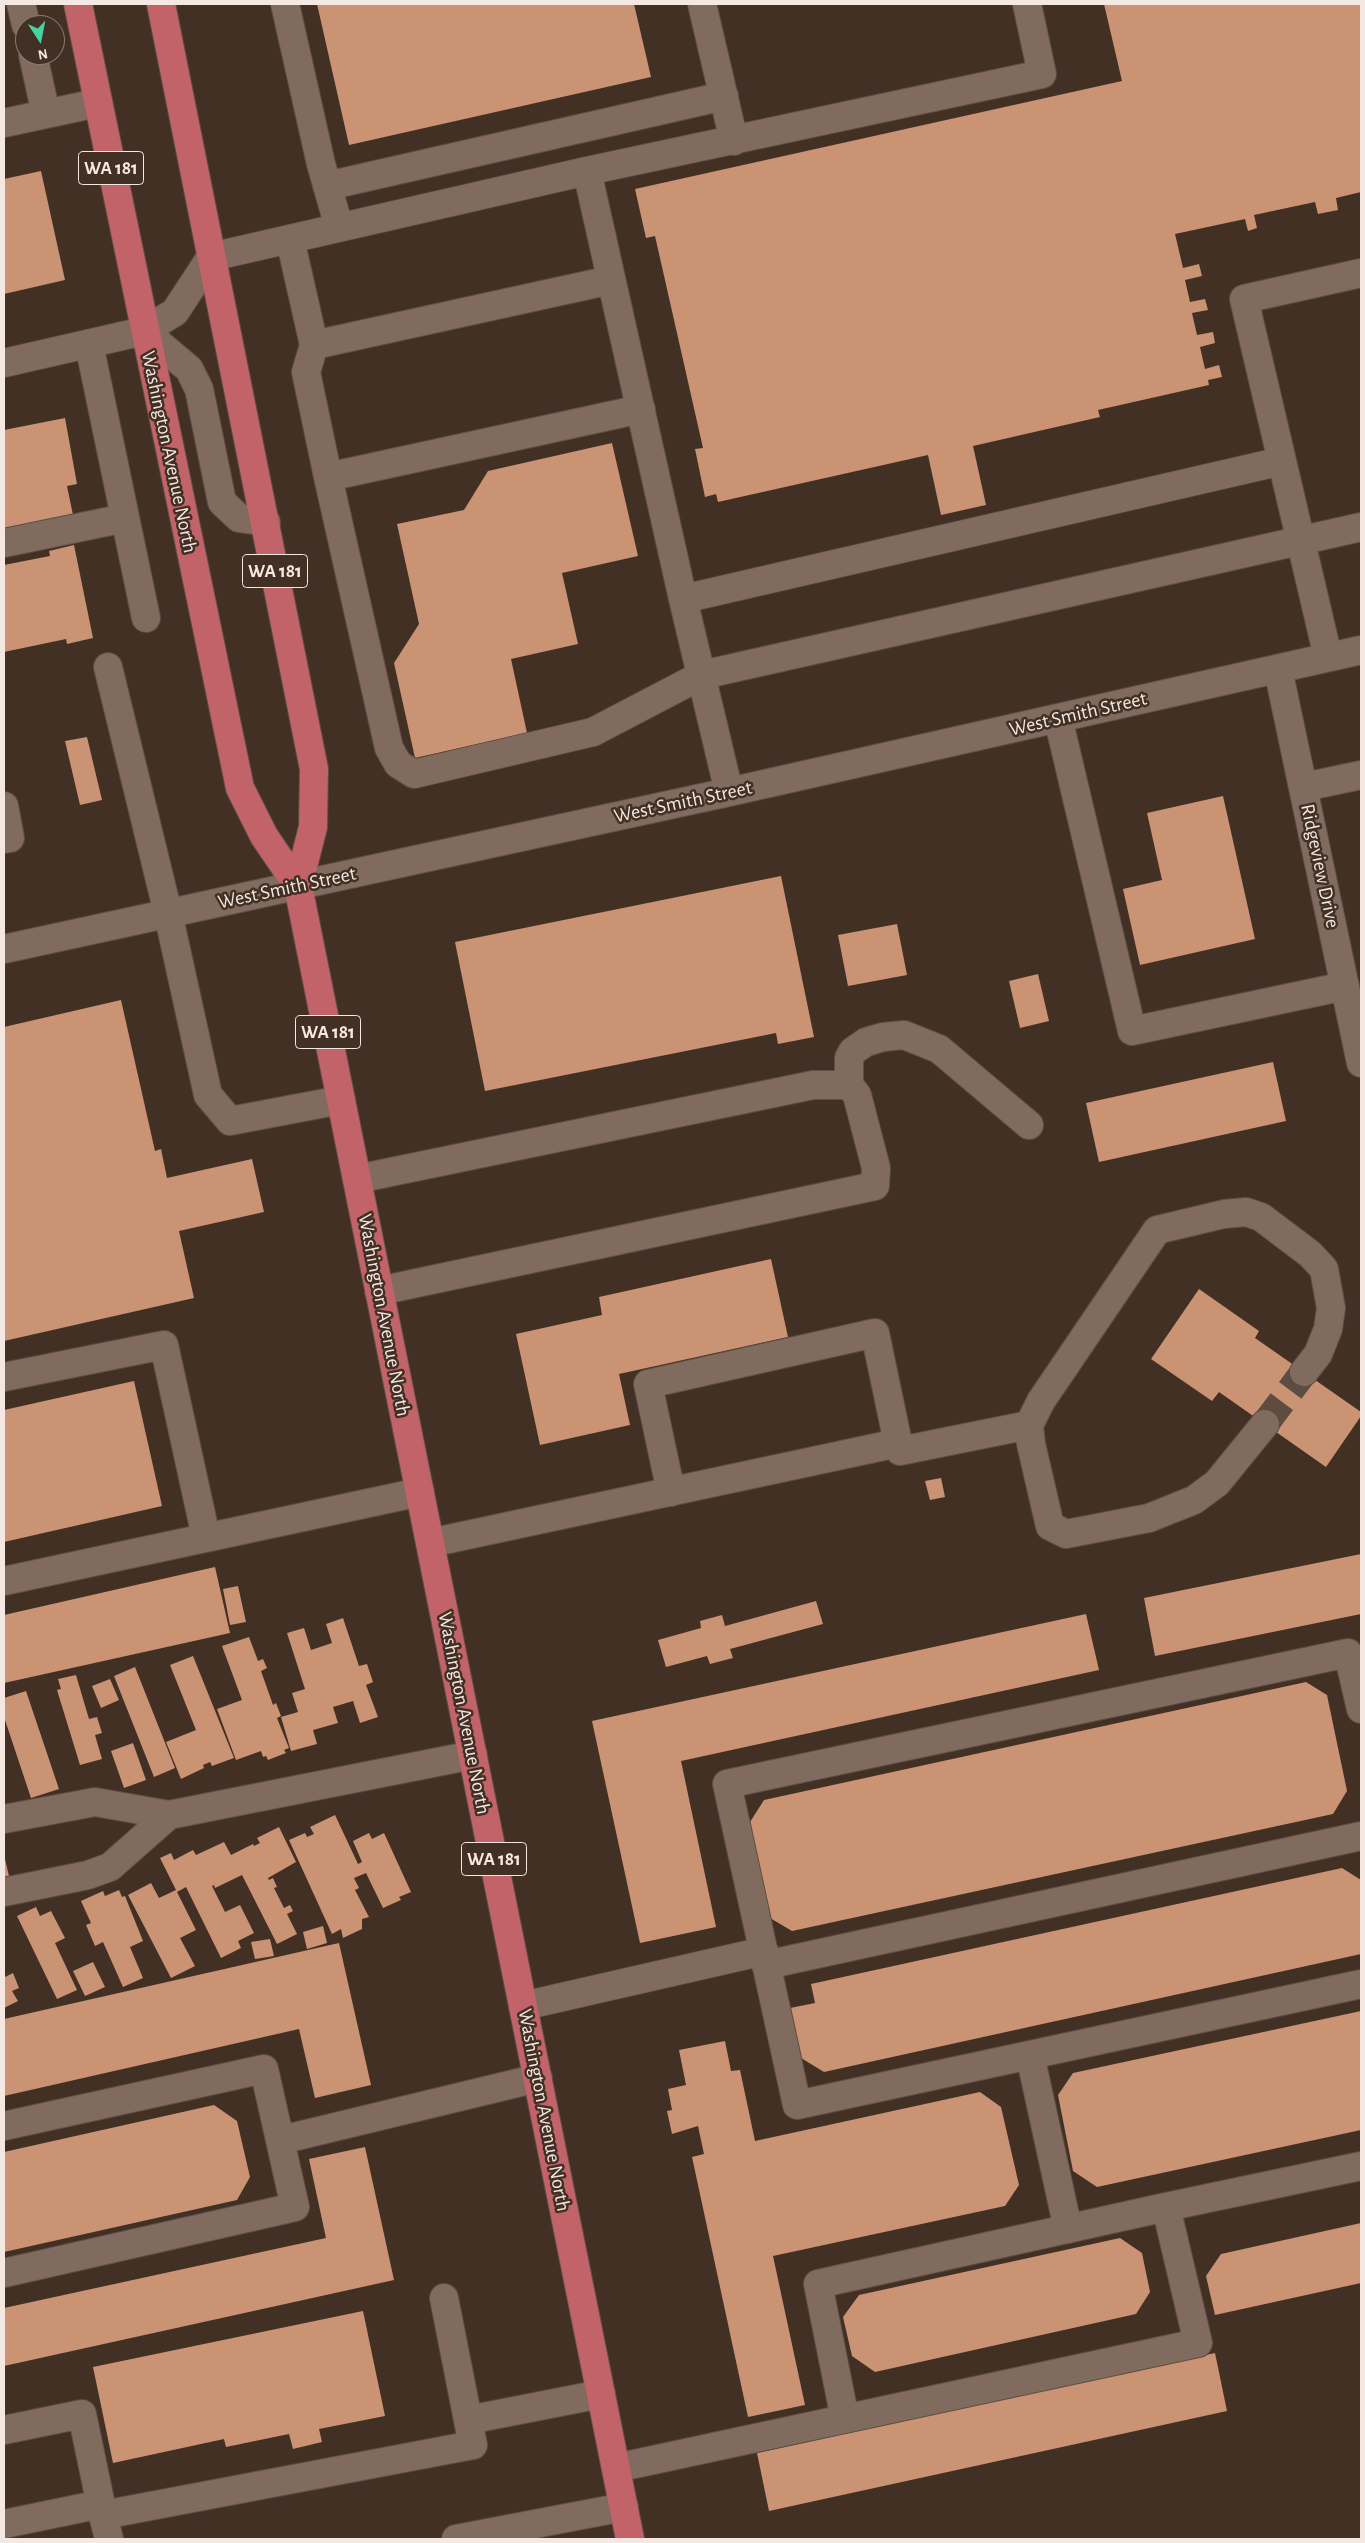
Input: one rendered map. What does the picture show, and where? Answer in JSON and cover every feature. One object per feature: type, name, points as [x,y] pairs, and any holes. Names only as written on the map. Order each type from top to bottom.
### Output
[{"type":"main road","name":"Washington Avenue North","points":[[78,4],[144,332],[240,788],[264,836],[298,886],[630,2539]]},
{"type":"main road","name":"Washington Avenue North","points":[[161,4],[266,522],[314,770],[313,827],[298,886]]},
{"type":"street","points":[[285,4],[327,186],[339,227]]},
{"type":"street","points":[[702,4],[734,141]]},
{"type":"street","points":[[4,363],[144,332],[175,312],[211,257],[587,171],[1042,74],[1027,4]]},
{"type":"street","points":[[35,65],[46,114]]},
{"type":"street","points":[[327,186],[724,96]]},
{"type":"street","points":[[4,123],[97,103]]},
{"type":"street","points":[[587,171],[683,599],[729,792]]},
{"type":"street","points":[[290,239],[314,345],[306,372],[390,748],[398,764],[414,774],[592,732],[702,675],[1361,527]]},
{"type":"street","points":[[1328,657],[1244,299],[1361,273]]},
{"type":"street","points":[[314,345],[611,280]]},
{"type":"street","points":[[144,332],[172,357],[189,369],[199,389],[222,502],[238,518],[266,522]]},
{"type":"street","points":[[89,344],[146,618]]},
{"type":"street","points":[[328,477],[641,409]]},
{"type":"street","points":[[683,599],[1282,461]]},
{"type":"street","points":[[4,543],[125,518]]},
{"type":"street","name":"West Smith Street","points":[[4,949],[729,792],[1361,650]]},
{"type":"street","points":[[108,668],[168,912],[208,1095],[230,1121],[341,1100]]},
{"type":"street","name":"Ridgeview Drive","points":[[1278,668],[1361,1063]]},
{"type":"street","points":[[1058,718],[1132,1031],[1345,986]]},
{"type":"street","points":[[1304,787],[1361,775]]},
{"type":"street","points":[[4,806],[10,838],[4,839]]},
{"type":"street","points":[[379,1291],[875,1186],[876,1168],[857,1095],[849,1085],[850,1058],[853,1051],[866,1042],[883,1037],[904,1035],[924,1041],[938,1049],[1029,1125]]},
{"type":"street","points":[[357,1179],[813,1085],[849,1085]]},
{"type":"street","points":[[1265,1424],[1217,1483],[1194,1500],[1149,1518],[1066,1534],[1050,1526],[1031,1444],[1029,1425],[1041,1401],[1157,1230],[1224,1214],[1246,1212],[1261,1217],[1310,1254],[1324,1269],[1331,1308],[1328,1328],[1318,1354],[1304,1372]]},
{"type":"street","points":[[671,1492],[648,1384],[875,1333],[900,1451],[1029,1425]]},
{"type":"street","points":[[4,1377],[164,1345],[206,1537]]},
{"type":"street","points":[[430,1543],[898,1442]]},
{"type":"street","points":[[4,1581],[420,1492]]},
{"type":"street","points":[[1361,1709],[1348,1653],[727,1784],[797,2105],[1361,1984]]},
{"type":"street","points":[[4,1819],[95,1802],[169,1815],[473,1755]]},
{"type":"street","points":[[4,1892],[88,1875],[110,1867],[169,1815]]},
{"type":"street","points":[[523,2006],[1361,1836]]},
{"type":"street","points":[[1030,2055],[1068,2229]]},
{"type":"street","points":[[4,2126],[264,2069],[296,2207],[4,2273]]},
{"type":"street","points":[[281,2140],[538,2078]]},
{"type":"street","points":[[846,2419],[818,2284],[1361,2166]]},
{"type":"street","points":[[616,2468],[1198,2343],[1166,2207]]},
{"type":"street","points":[[4,2524],[104,2520],[472,2446],[444,2298]]},
{"type":"street","points":[[468,2420],[601,2394]]},
{"type":"street","points":[[4,2430],[82,2414],[104,2520]]},
{"type":"street","points":[[474,2538],[624,2507]]},
{"type":"building","points":[[317,4],[634,4],[651,77],[349,145]]},
{"type":"building","points":[[1104,4],[1361,4],[1361,192],[1336,198],[1338,210],[1318,214],[1315,202],[1254,215],[1257,228],[1248,231],[1245,219],[1175,234],[1183,268],[1199,264],[1202,276],[1185,280],[1190,302],[1205,299],[1208,310],[1192,313],[1197,335],[1213,332],[1215,343],[1200,347],[1205,369],[1219,365],[1222,377],[1208,380],[1209,385],[1098,410],[1100,417],[973,446],[986,505],[941,515],[928,455],[718,502],[716,494],[705,497],[695,449],[703,448],[655,236],[646,238],[635,189],[1122,81]]},
{"type":"building","points":[[41,171],[65,280],[4,294],[4,179]]},
{"type":"building","points":[[65,418],[77,484],[67,486],[73,515],[4,529],[4,430]]},
{"type":"building","points":[[612,443],[638,556],[562,573],[578,644],[511,659],[527,733],[415,758],[394,663],[419,624],[397,524],[464,510],[488,471]]},
{"type":"building","points":[[74,545],[93,638],[67,644],[66,639],[4,652],[4,565],[50,556],[49,551]]},
{"type":"building","points":[[87,737],[102,800],[80,805],[65,741]]},
{"type":"building","points":[[1223,796],[1255,939],[1140,965],[1123,889],[1162,880],[1147,813]]},
{"type":"building","points":[[781,876],[814,1037],[778,1044],[776,1033],[485,1091],[455,942]]},
{"type":"building","points":[[897,924],[907,975],[848,986],[838,935]]},
{"type":"building","points":[[1038,974],[1049,1021],[1020,1028],[1009,981]]},
{"type":"building","points":[[121,1000],[155,1151],[161,1149],[167,1178],[252,1159],[264,1212],[179,1231],[194,1298],[4,1341],[4,1027]]},
{"type":"building","points":[[1273,1062],[1286,1121],[1099,1162],[1086,1103]]},
{"type":"building","points":[[771,1259],[788,1337],[619,1374],[630,1425],[540,1445],[516,1334],[602,1315],[599,1297]]},
{"type":"building","points":[[1199,1289],[1259,1331],[1255,1338],[1361,1412],[1361,1416],[1326,1467],[1219,1392],[1212,1401],[1151,1359]]},
{"type":"building","points":[[134,1381],[162,1506],[4,1542],[4,1410]]},
{"type":"building","points":[[941,1478],[945,1497],[930,1500],[925,1481]]},
{"type":"building","points":[[1361,1554],[1361,1614],[1155,1656],[1144,1598]]},
{"type":"building","points":[[215,1567],[230,1633],[4,1683],[4,1615]]},
{"type":"building","points":[[238,1586],[246,1622],[230,1625],[223,1589]]},
{"type":"building","points":[[816,1601],[823,1624],[730,1649],[733,1658],[710,1664],[707,1656],[666,1667],[658,1640],[701,1628],[700,1621],[722,1615],[725,1626]]},
{"type":"building","points":[[1086,1614],[1099,1670],[681,1761],[716,1927],[640,1943],[592,1721]]},
{"type":"building","points":[[343,1618],[359,1666],[367,1664],[373,1682],[366,1685],[378,1717],[360,1723],[353,1701],[333,1707],[338,1723],[313,1730],[317,1744],[291,1751],[281,1717],[298,1712],[292,1693],[305,1689],[287,1633],[304,1628],[311,1650],[332,1643],[326,1624]]},
{"type":"building","points":[[249,1637],[258,1661],[263,1659],[267,1668],[261,1671],[273,1705],[276,1703],[281,1716],[277,1718],[289,1748],[284,1750],[286,1753],[268,1760],[266,1756],[263,1757],[261,1751],[236,1760],[217,1709],[242,1700],[222,1646]]},
{"type":"building","points":[[193,1656],[234,1758],[212,1766],[210,1762],[203,1765],[204,1768],[181,1779],[166,1742],[196,1730],[170,1665]]},
{"type":"building","points":[[135,1667],[175,1768],[154,1777],[114,1676]]},
{"type":"building","points":[[76,1675],[89,1719],[97,1717],[102,1733],[95,1735],[102,1759],[80,1765],[57,1690],[61,1689],[58,1679]]},
{"type":"building","points":[[110,1679],[119,1700],[101,1708],[92,1686]]},
{"type":"building","points":[[1306,1682],[1327,1695],[1347,1791],[1333,1814],[792,1931],[770,1918],[750,1822],[764,1800]]},
{"type":"building","points":[[26,1691],[59,1789],[31,1798],[4,1717],[4,1698]]},
{"type":"building","points":[[133,1743],[146,1780],[124,1788],[111,1751]]},
{"type":"building","points":[[335,1815],[358,1864],[362,1862],[353,1841],[369,1833],[372,1839],[384,1833],[411,1892],[399,1897],[401,1900],[383,1908],[366,1873],[354,1878],[359,1888],[355,1890],[369,1917],[362,1919],[362,1929],[343,1938],[341,1929],[332,1934],[289,1840],[305,1833],[307,1837],[314,1834],[310,1827]]},
{"type":"building","points":[[279,1827],[296,1862],[268,1878],[269,1880],[273,1878],[277,1887],[274,1888],[284,1908],[290,1905],[293,1911],[287,1914],[297,1934],[277,1944],[242,1875],[215,1888],[214,1885],[212,1886],[225,1912],[240,1905],[254,1933],[238,1941],[241,1948],[221,1958],[186,1887],[177,1892],[196,1930],[180,1938],[195,1966],[171,1978],[128,1895],[151,1883],[159,1898],[176,1890],[160,1858],[171,1853],[174,1860],[193,1850],[196,1855],[224,1842],[231,1855],[253,1844],[254,1846],[260,1843],[257,1838]]},
{"type":"building","points":[[4,1855],[9,1876],[4,1877]]},
{"type":"building","points":[[1342,1868],[1361,1880],[1361,1954],[824,2072],[801,2058],[790,2008],[815,2003],[811,1984]]},
{"type":"building","points":[[119,1890],[122,1897],[125,1896],[143,1941],[130,1947],[143,1978],[123,1987],[103,1942],[95,1946],[86,1925],[91,1923],[81,1901],[103,1891],[105,1896]]},
{"type":"building","points":[[36,1907],[40,1916],[51,1911],[65,1938],[55,1943],[77,1990],[57,1999],[17,1916]]},
{"type":"building","points":[[323,1926],[327,1943],[307,1949],[303,1932]]},
{"type":"building","points":[[270,1939],[274,1956],[255,1959],[251,1942]]},
{"type":"building","points":[[339,1943],[371,2085],[315,2098],[299,2029],[4,2096],[4,2019]]},
{"type":"building","points":[[93,1962],[105,1987],[85,1996],[73,1971]]},
{"type":"building","points":[[13,1973],[19,1988],[12,1991],[18,2001],[4,2008],[4,1974],[5,1977]]},
{"type":"building","points":[[1361,2011],[1361,2130],[1097,2187],[1073,2171],[1058,2095],[1073,2073]]},
{"type":"building","points":[[725,2041],[731,2071],[740,2070],[755,2141],[980,2092],[1001,2107],[1019,2185],[1005,2206],[773,2256],[805,2405],[748,2417],[692,2157],[704,2154],[698,2126],[672,2134],[667,2111],[672,2110],[668,2089],[686,2085],[679,2050]]},
{"type":"building","points":[[214,2105],[237,2121],[250,2177],[237,2200],[4,2252],[4,2152]]},
{"type":"building","points":[[365,2147],[394,2280],[4,2366],[4,2308],[326,2238],[309,2159]]},
{"type":"building","points":[[1361,2223],[1361,2283],[1215,2315],[1206,2276],[1221,2254]]},
{"type":"building","points":[[1120,2238],[1142,2253],[1150,2292],[1136,2314],[875,2372],[852,2356],[843,2317],[859,2295]]},
{"type":"building","points":[[363,2311],[385,2416],[319,2429],[322,2442],[293,2449],[289,2434],[226,2447],[224,2439],[113,2463],[93,2367]]},
{"type":"building","points":[[1215,2353],[1227,2411],[769,2511],[757,2453]]},
{"type":"tunnel","points":[[1265,1424],[1304,1372]]}]
